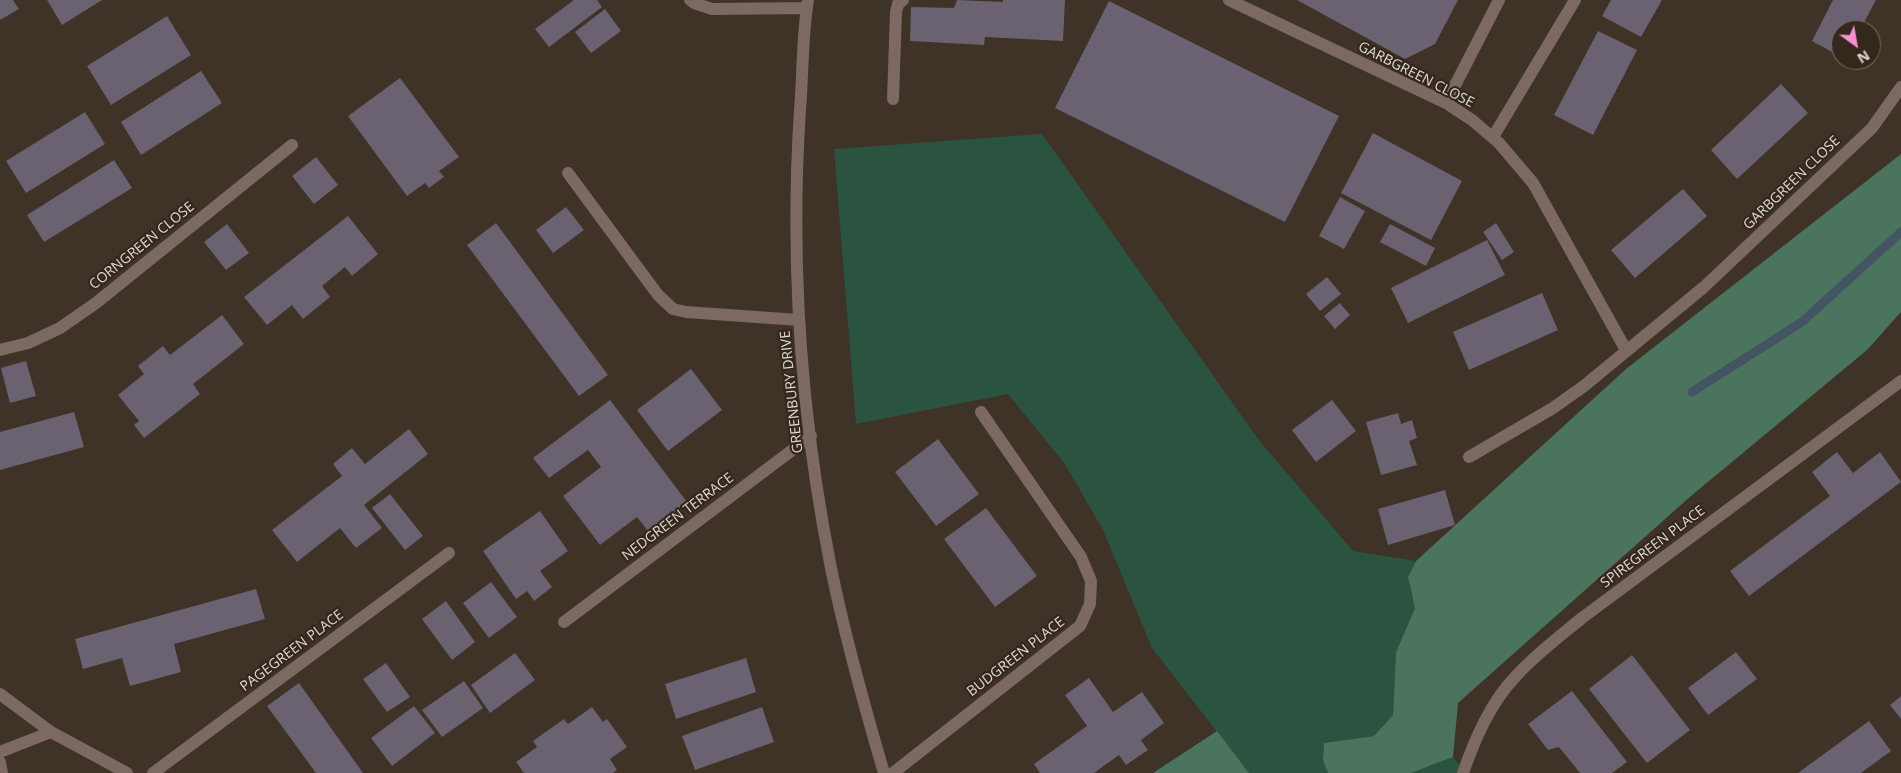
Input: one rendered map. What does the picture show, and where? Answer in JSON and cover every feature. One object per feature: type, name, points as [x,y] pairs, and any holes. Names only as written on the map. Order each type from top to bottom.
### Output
[{"type":"street","points":[[690,0],[712,9],[808,4]]},
{"type":"street","points":[[893,99],[896,12],[898,4],[903,0]]},
{"type":"street","points":[[1446,103],[1499,0]]},
{"type":"street","points":[[1493,137],[1575,0]]},
{"type":"street","name":"GARBGREEN CLOSE","points":[[1233,1],[1446,103],[1493,137],[1516,161],[1533,183],[1626,350]]},
{"type":"street","name":"GREENBURY DRIVE","points":[[808,4],[796,196],[799,320],[810,436],[831,568],[854,668],[884,773]]},
{"type":"street","name":"GARBGREEN CLOSE","points":[[1469,457],[1553,408],[1584,386],[1704,287],[1872,128],[1901,87]]},
{"type":"street","name":"CORNGREEN CLOSE","points":[[0,350],[28,343],[60,328],[96,303],[292,145]]},
{"type":"street","points":[[568,173],[658,294],[673,309],[686,312],[799,320]]},
{"type":"street","name":"SPIREGREEN PLACE","points":[[1463,773],[1472,748],[1490,710],[1514,677],[1540,652],[1582,618],[1901,381]]},
{"type":"street","name":"BUDGREEN PLACE","points":[[893,773],[1080,626],[1090,604],[1091,581],[1081,557],[981,412]]},
{"type":"street","name":"NEDGREEN TERRACE","points":[[564,622],[810,436]]},
{"type":"street","name":"PAGEGREEN PLACE","points":[[153,773],[448,553]]},
{"type":"street","points":[[0,694],[50,732],[127,773]]},
{"type":"street","points":[[0,752],[50,732]]},
{"type":"street","points":[[0,762],[2,773]]},
{"type":"green space","points":[[1042,134],[1258,439],[1353,551],[1416,561],[1408,577],[1415,608],[1396,652],[1393,715],[1374,736],[1324,743],[1323,760],[1328,773],[1249,773],[1152,648],[1103,530],[1065,464],[1008,394],[856,424],[834,149]]},
{"type":"green space","points":[[1901,154],[1901,312],[1867,350],[1691,496],[1458,703],[1453,757],[1411,773],[1328,773],[1323,760],[1324,743],[1374,736],[1393,715],[1396,652],[1415,608],[1408,577],[1416,561],[1626,369]]},
{"type":"green space","points":[[1217,731],[1249,773],[1153,773]]},
{"type":"green space","points":[[1453,757],[1466,773],[1411,773]]},
{"type":"building","points":[[0,0],[13,0],[19,9],[0,20]]},
{"type":"building","points":[[47,0],[102,0],[62,25]]},
{"type":"building","points":[[574,0],[597,0],[602,7],[549,47],[535,29]]},
{"type":"building","points":[[957,0],[1003,2],[1003,0],[1065,0],[1063,41],[985,37],[984,45],[910,41],[911,7],[954,8]]},
{"type":"building","points":[[1297,0],[1458,0],[1435,44],[1405,59]]},
{"type":"building","points":[[1611,0],[1662,0],[1641,37],[1602,16]]},
{"type":"building","points":[[1833,0],[1876,0],[1865,20],[1831,20],[1831,51],[1812,41]]},
{"type":"building","points":[[1109,1],[1339,116],[1285,222],[1055,108]]},
{"type":"building","points":[[605,9],[621,31],[591,53],[575,32]]},
{"type":"building","points":[[167,16],[191,55],[111,105],[87,66]]},
{"type":"building","points":[[1598,31],[1637,50],[1593,135],[1554,115]]},
{"type":"building","points":[[201,71],[222,103],[141,155],[121,122]]},
{"type":"building","points":[[400,78],[459,157],[439,171],[444,177],[429,188],[425,183],[407,196],[348,116]]},
{"type":"building","points":[[1781,84],[1808,113],[1737,179],[1711,150]]},
{"type":"building","points":[[85,112],[105,144],[26,193],[6,161]]},
{"type":"building","points":[[1373,133],[1462,181],[1431,240],[1341,193]]},
{"type":"building","points":[[316,157],[338,185],[314,204],[292,176]]},
{"type":"building","points":[[114,160],[132,188],[44,242],[27,215]]},
{"type":"building","points":[[1683,189],[1707,216],[1635,278],[1611,250]]},
{"type":"building","points":[[1340,197],[1365,211],[1344,249],[1319,236]]},
{"type":"building","points":[[566,207],[584,230],[553,253],[536,230]]},
{"type":"building","points":[[348,216],[378,254],[352,276],[345,267],[322,286],[330,297],[303,319],[292,305],[267,325],[244,297]]},
{"type":"building","points":[[496,223],[608,375],[579,396],[467,245]]},
{"type":"building","points":[[1496,223],[1514,252],[1502,260],[1483,232]]},
{"type":"building","points":[[227,224],[249,253],[226,270],[204,242]]},
{"type":"building","points":[[1390,224],[1435,248],[1426,266],[1380,242]]},
{"type":"building","points":[[1487,240],[1505,275],[1408,323],[1391,288]]},
{"type":"building","points":[[1327,277],[1341,294],[1320,311],[1306,294]]},
{"type":"building","points":[[1542,293],[1558,330],[1469,370],[1453,332]]},
{"type":"building","points":[[1340,303],[1350,315],[1335,329],[1324,316]]},
{"type":"building","points":[[222,315],[244,344],[193,384],[200,394],[144,438],[134,425],[139,421],[118,395],[144,374],[138,366],[163,346],[170,355]]},
{"type":"building","points":[[26,361],[36,396],[10,403],[1,368]]},
{"type":"building","points":[[691,369],[722,410],[668,451],[637,410]]},
{"type":"building","points":[[610,400],[687,502],[648,531],[637,517],[600,545],[563,496],[601,467],[588,450],[549,478],[533,458]]},
{"type":"building","points":[[1332,400],[1356,431],[1316,462],[1292,430]]},
{"type":"building","points":[[74,412],[84,447],[0,470],[0,432]]},
{"type":"building","points":[[1398,413],[1401,424],[1412,420],[1417,438],[1409,441],[1417,465],[1381,475],[1366,422]]},
{"type":"building","points":[[409,429],[428,454],[364,505],[382,528],[356,548],[340,528],[297,562],[272,530],[342,476],[333,464],[352,448],[365,464]]},
{"type":"building","points":[[938,439],[979,494],[936,526],[895,472]]},
{"type":"building","points":[[1837,452],[1853,473],[1880,452],[1901,482],[1749,596],[1730,571],[1830,496],[1812,472]]},
{"type":"building","points":[[1445,490],[1455,525],[1388,545],[1378,509]]},
{"type":"building","points":[[390,494],[423,536],[405,550],[372,508]]},
{"type":"building","points":[[986,508],[1037,576],[995,607],[944,539]]},
{"type":"building","points":[[540,511],[568,551],[540,571],[552,587],[534,601],[527,591],[516,599],[483,551]]},
{"type":"building","points":[[491,582],[517,617],[489,638],[463,603]]},
{"type":"building","points":[[256,589],[265,619],[174,644],[181,672],[130,686],[122,658],[83,669],[75,639]]},
{"type":"building","points":[[446,601],[475,642],[452,660],[422,619]]},
{"type":"building","points":[[1736,652],[1757,679],[1708,715],[1688,688]]},
{"type":"building","points":[[515,653],[535,680],[490,713],[471,685]]},
{"type":"building","points":[[1632,655],[1690,730],[1647,763],[1589,689]]},
{"type":"building","points":[[746,658],[756,692],[676,719],[665,684]]},
{"type":"building","points":[[386,663],[410,697],[387,712],[363,679]]},
{"type":"building","points":[[1089,678],[1113,712],[1142,692],[1164,723],[1141,740],[1148,750],[1126,765],[1119,755],[1094,773],[1040,773],[1034,764],[1087,726],[1065,695]]},
{"type":"building","points":[[464,681],[483,708],[442,737],[422,710]]},
{"type":"building","points":[[299,683],[363,773],[316,773],[267,706]]},
{"type":"building","points":[[1572,691],[1627,762],[1612,773],[1580,773],[1559,747],[1548,750],[1528,724]]},
{"type":"building","points":[[1901,696],[1901,719],[1890,705]]},
{"type":"building","points":[[414,706],[435,733],[392,766],[371,738]]},
{"type":"building","points":[[592,707],[603,722],[607,719],[627,747],[610,759],[617,770],[613,773],[524,773],[516,762],[537,747],[533,741],[564,719],[568,724]]},
{"type":"building","points":[[762,707],[774,742],[695,770],[682,736]]},
{"type":"building","points":[[1869,721],[1891,751],[1861,773],[1798,773]]},
{"type":"waterway","points":[[1692,392],[1802,322],[1901,232]]}]
